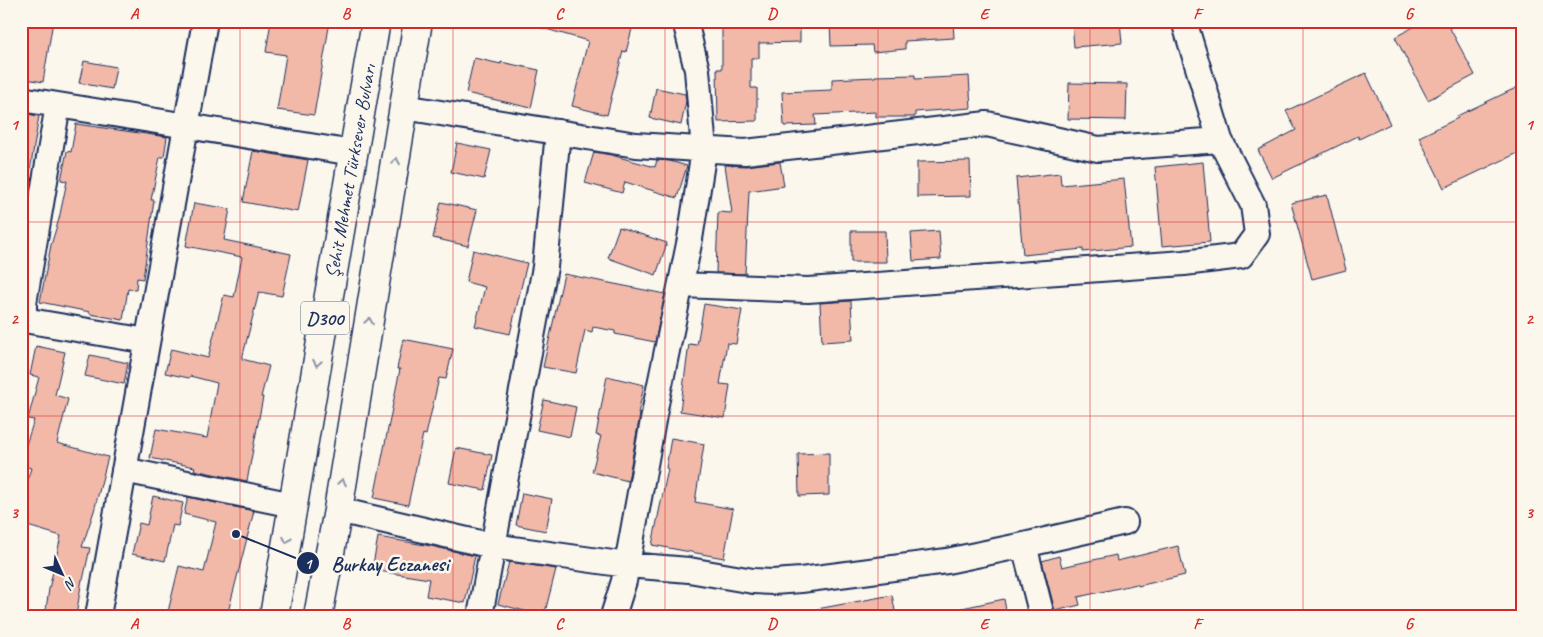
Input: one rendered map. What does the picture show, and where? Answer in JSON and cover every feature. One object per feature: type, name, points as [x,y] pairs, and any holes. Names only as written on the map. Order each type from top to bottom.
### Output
[{"type":"highway","name":"Şehit Mehmet Türksever Bulvarı","points":[[274,616],[376,21]]},
{"type":"highway","name":"Şehit Mehmet Türksever Bulvarı","points":[[318,616],[338,510],[418,21]]},
{"type":"street","points":[[98,616],[205,21]]},
{"type":"street","points":[[614,616],[624,581],[656,404],[690,240],[704,150],[697,70],[686,21]]},
{"type":"street","points":[[681,285],[808,290],[1184,263],[1241,256],[1257,234],[1253,204],[1220,140],[1184,21]]},
{"type":"street","points":[[21,99],[353,153]]},
{"type":"street","points":[[58,105],[24,303],[24,320],[147,341]]},
{"type":"street","points":[[404,107],[636,145],[745,152],[987,124],[1098,149],[1220,140]]},
{"type":"street","points":[[480,616],[545,267],[558,132]]},
{"type":"street","points":[[124,470],[293,505]]},
{"type":"street","points":[[338,510],[493,546],[627,565],[689,570],[753,581],[773,582],[801,580],[947,560],[1125,522]]},
{"type":"street","points":[[1024,545],[1042,616]]},
{"type":"building","points":[[21,21],[53,21],[43,82],[21,78]]},
{"type":"building","points":[[271,21],[330,21],[314,115],[277,110],[286,55],[266,52]]},
{"type":"building","points":[[533,21],[634,21],[626,52],[623,51],[607,115],[572,106],[588,41],[532,25]]},
{"type":"building","points":[[722,21],[800,21],[800,42],[759,43],[759,58],[751,58],[751,88],[757,88],[757,121],[718,122],[717,69],[722,69]]},
{"type":"building","points":[[830,21],[953,21],[954,38],[905,41],[905,49],[873,52],[872,45],[831,46]]},
{"type":"building","points":[[1072,21],[1120,21],[1122,43],[1074,47]]},
{"type":"building","points":[[1425,21],[1446,21],[1475,75],[1428,100],[1395,37]]},
{"type":"building","points":[[474,58],[539,70],[531,108],[466,93]]},
{"type":"building","points":[[84,61],[116,67],[112,89],[79,83]]},
{"type":"building","points":[[1366,73],[1390,124],[1359,139],[1358,136],[1272,178],[1258,150],[1296,130],[1286,111]]},
{"type":"building","points":[[915,75],[915,79],[969,76],[971,108],[915,112],[915,117],[876,117],[876,112],[815,115],[816,125],[784,126],[782,92],[832,90],[832,79]]},
{"type":"building","points":[[1069,83],[1127,84],[1126,120],[1068,119]]},
{"type":"building","points":[[1522,85],[1522,151],[1444,188],[1419,137],[1458,118],[1457,116]]},
{"type":"building","points":[[656,88],[685,94],[686,101],[681,125],[650,118]]},
{"type":"building","points":[[21,113],[39,116],[30,171],[21,170]]},
{"type":"building","points":[[76,124],[167,137],[164,157],[160,157],[151,200],[154,200],[143,279],[137,278],[136,290],[128,289],[123,320],[40,302],[51,245],[67,181],[61,180],[67,151],[71,152]]},
{"type":"building","points":[[457,143],[491,150],[484,179],[451,172]]},
{"type":"building","points":[[253,151],[308,160],[298,212],[243,202]]},
{"type":"building","points":[[594,152],[655,167],[657,160],[670,161],[687,166],[677,198],[625,182],[622,193],[585,183]]},
{"type":"building","points":[[970,161],[971,196],[917,197],[917,162]]},
{"type":"building","points":[[780,162],[784,186],[749,191],[745,274],[716,273],[718,212],[732,213],[725,165],[746,166]]},
{"type":"building","points":[[1203,162],[1210,242],[1162,246],[1155,167]]},
{"type":"building","points":[[1060,173],[1061,185],[1124,179],[1131,247],[1083,252],[1083,249],[1023,255],[1016,178]]},
{"type":"building","points":[[1327,195],[1346,270],[1312,279],[1291,203]]},
{"type":"building","points":[[441,202],[477,210],[468,246],[433,238]]},
{"type":"building","points":[[194,203],[230,209],[224,240],[291,254],[282,296],[259,292],[242,359],[269,366],[261,397],[263,397],[247,481],[194,470],[195,467],[150,458],[156,429],[207,438],[217,383],[190,376],[189,378],[165,373],[171,349],[208,358],[224,295],[234,297],[242,257],[186,246]]},
{"type":"building","points":[[619,227],[667,243],[656,275],[608,258]]},
{"type":"building","points":[[851,231],[885,231],[886,262],[851,262]]},
{"type":"building","points":[[939,231],[941,259],[913,261],[911,233]]},
{"type":"building","points":[[473,250],[527,263],[510,334],[475,326],[485,287],[466,282]]},
{"type":"building","points":[[564,274],[665,294],[655,342],[615,334],[615,331],[593,327],[592,332],[585,330],[576,373],[543,367]]},
{"type":"building","points":[[851,301],[853,340],[822,342],[820,303]]},
{"type":"building","points":[[704,304],[742,310],[736,344],[727,343],[720,384],[730,385],[725,418],[680,411],[689,344],[697,345]]},
{"type":"building","points":[[403,339],[453,349],[446,379],[439,378],[426,435],[423,434],[408,505],[374,498],[400,369],[397,369]]},
{"type":"building","points":[[36,346],[65,352],[55,395],[68,399],[57,443],[108,457],[94,511],[82,547],[90,548],[82,579],[76,616],[45,616],[61,536],[21,524],[21,501],[31,468],[21,465],[21,460],[34,420],[28,419],[39,377],[30,375]]},
{"type":"building","points":[[90,355],[128,363],[124,384],[85,376]]},
{"type":"building","points":[[607,376],[644,385],[628,481],[592,472],[601,436],[596,435]]},
{"type":"building","points":[[544,400],[576,407],[570,437],[537,430]]},
{"type":"building","points":[[671,438],[704,444],[695,502],[733,509],[724,558],[652,545],[668,469],[666,468]]},
{"type":"building","points":[[456,448],[492,455],[485,490],[449,483]]},
{"type":"building","points":[[829,453],[829,495],[799,496],[798,454]]},
{"type":"building","points":[[522,493],[552,499],[546,531],[516,525]]},
{"type":"building","points":[[153,496],[183,503],[178,526],[173,525],[165,561],[132,554],[139,523],[147,525]]},
{"type":"building","points":[[188,497],[254,511],[227,616],[167,616],[179,566],[204,572],[216,522],[184,514]]},
{"type":"building","points":[[378,537],[475,556],[465,603],[426,596],[429,579],[372,570]]},
{"type":"building","points":[[1178,546],[1185,575],[1078,597],[1080,605],[1055,611],[1042,561],[1059,556],[1062,567],[1116,555],[1117,561]]},
{"type":"building","points":[[509,562],[556,569],[544,616],[498,604]]},
{"type":"building","points":[[892,595],[896,616],[818,616],[817,609]]},
{"type":"building","points":[[1004,599],[1007,616],[954,616],[953,610]]},
{"type":"place","name":"Burkay Eczanesi","points":[[236,534]]}]
